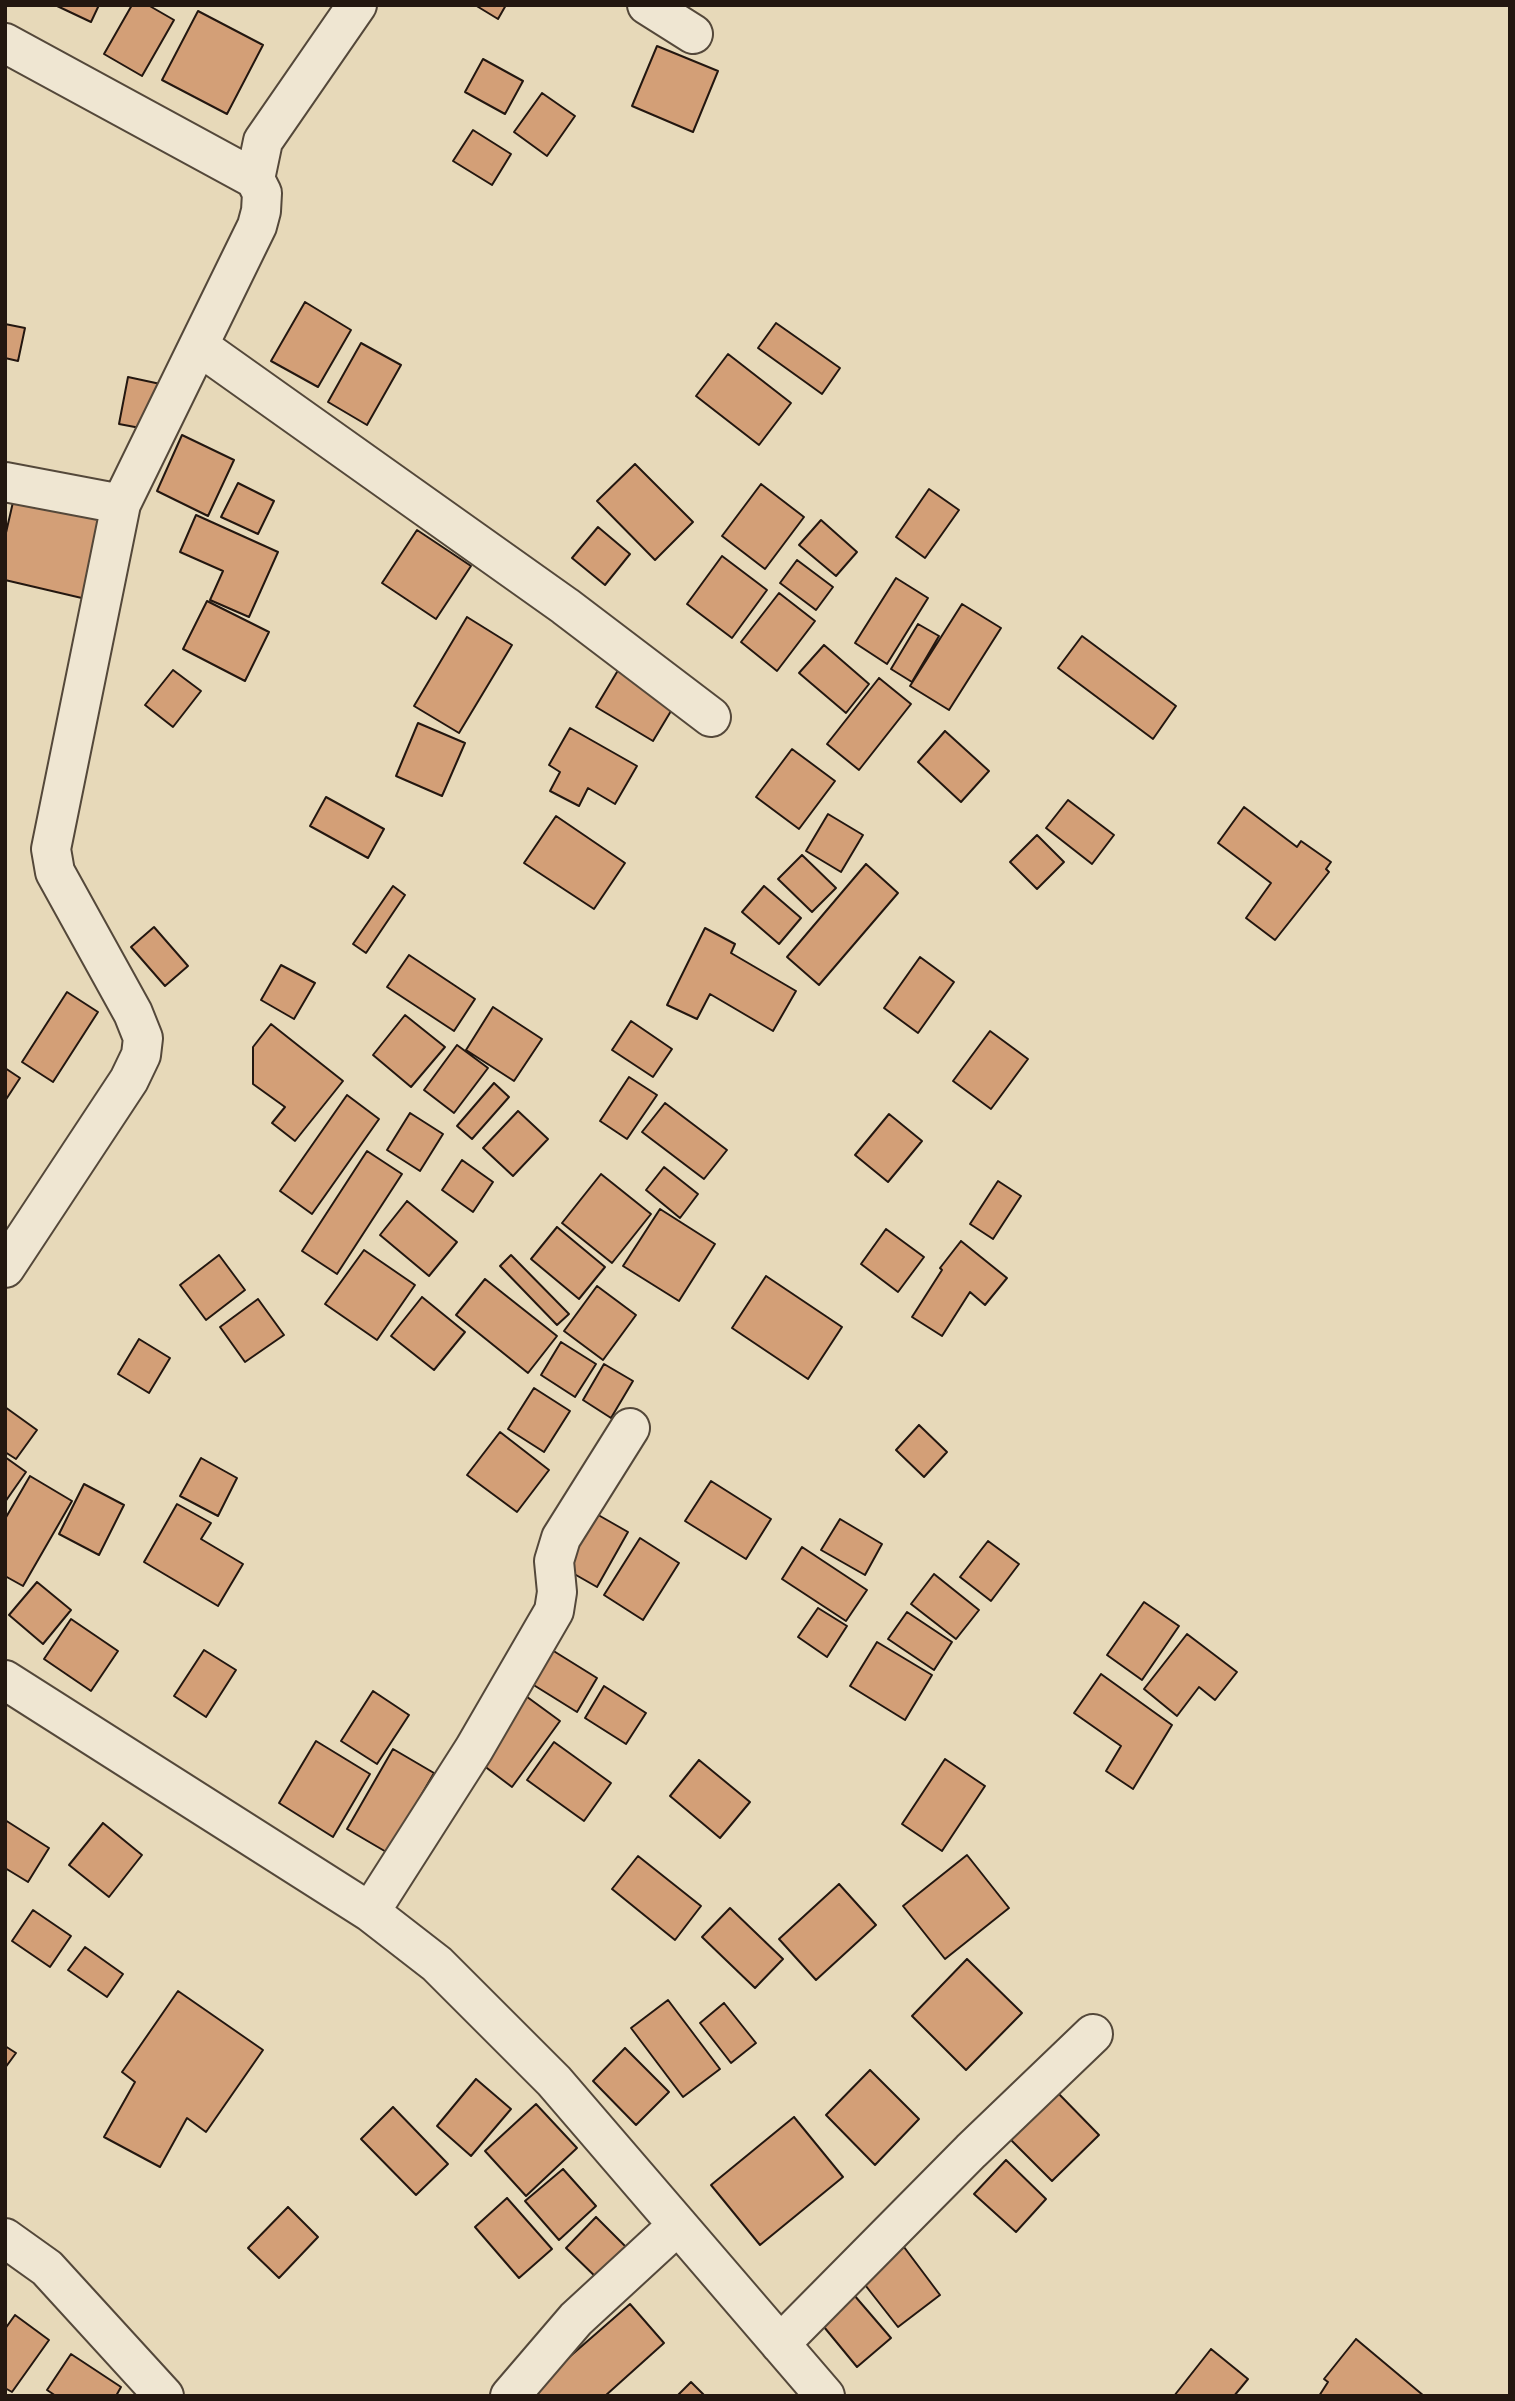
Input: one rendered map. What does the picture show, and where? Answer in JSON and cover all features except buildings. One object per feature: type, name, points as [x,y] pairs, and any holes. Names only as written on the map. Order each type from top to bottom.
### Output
[{"type":"street","points":[[255,179],[263,141],[357,5]]},
{"type":"street","points":[[647,5],[693,34]]},
{"type":"street","points":[[5,43],[255,179],[262,194],[257,226],[121,504],[51,849],[55,872],[133,1013],[143,1038],[141,1055],[129,1080],[5,1268]]},
{"type":"street","points":[[199,346],[565,606],[711,717]]},
{"type":"street","points":[[5,482],[121,504]]},
{"type":"street","points":[[370,1912],[474,1749],[554,1612],[554,1561],[561,1538],[630,1428]]},
{"type":"street","points":[[5,1680],[370,1912],[437,1964],[554,2081],[825,2396]]},
{"type":"street","points":[[780,2344],[971,2151],[1094,2034]]},
{"type":"street","points":[[510,2396],[576,2319],[678,2225]]},
{"type":"street","points":[[5,2238],[47,2268],[163,2396]]}]
